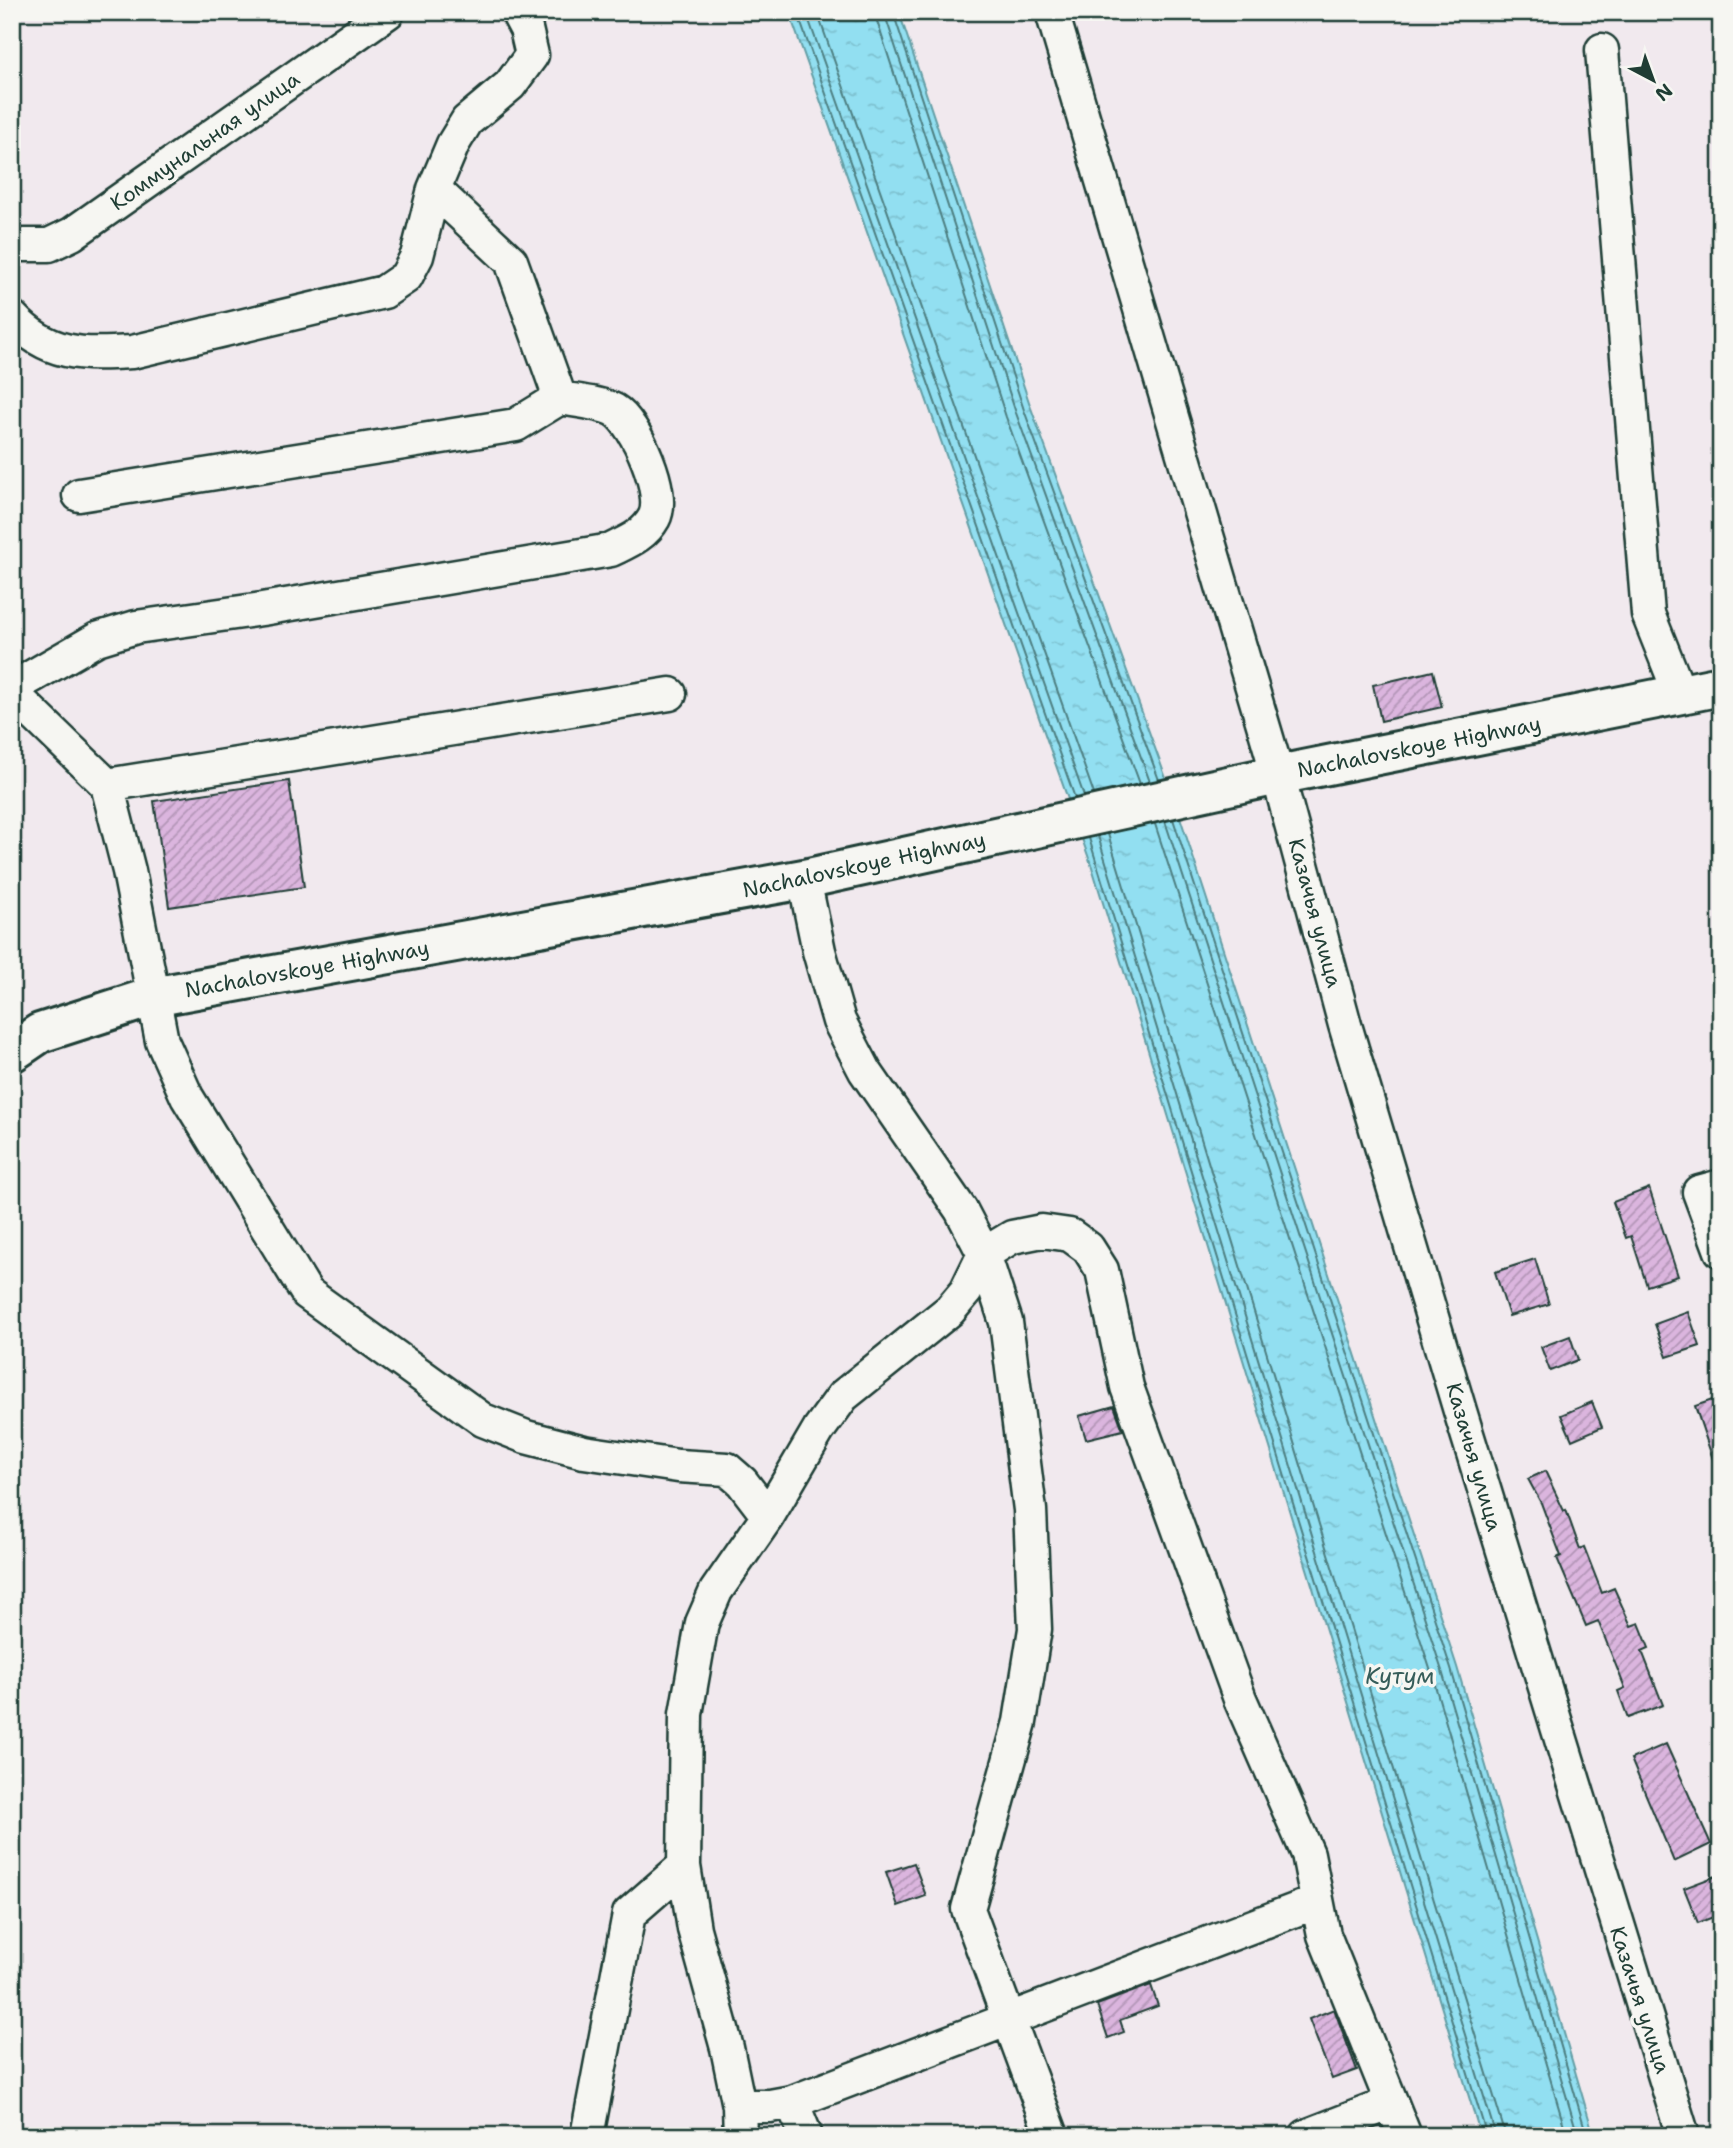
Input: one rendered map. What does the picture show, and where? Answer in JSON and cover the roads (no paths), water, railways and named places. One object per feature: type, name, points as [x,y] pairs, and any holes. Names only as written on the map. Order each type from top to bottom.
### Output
[{"type":"main road","name":"Nachalovskoye Highway","points":[[12,1052],[40,1033],[152,997],[804,879],[1278,775],[1721,686]]},
{"type":"street","name":"Коммунальная улица","points":[[12,246],[49,245],[72,234],[388,12]]},
{"type":"street","points":[[12,317],[27,333],[47,346],[101,354],[132,352],[384,292],[406,277],[417,256],[434,189],[453,144],[467,121],[510,85],[532,55],[526,29],[517,12]]},
{"type":"street","name":"Казачья улица","points":[[1052,12],[1278,775],[1345,1025],[1464,1424],[1683,2136]]},
{"type":"street","points":[[1602,50],[1648,614],[1679,694]]},
{"type":"street","points":[[434,189],[511,261],[560,398]]},
{"type":"street","points":[[79,495],[516,425],[560,398],[615,411],[638,441],[656,481],[655,516],[638,537],[611,550],[262,609],[135,627],[97,639],[12,690],[107,785],[130,871],[162,1041],[187,1097],[307,1293],[483,1420],[526,1437],[584,1452],[678,1466],[727,1469],[742,1482],[768,1516]]},
{"type":"street","points":[[107,785],[670,694]]},
{"type":"street","points":[[804,879],[819,951],[839,1021],[865,1071],[961,1210],[984,1254],[1006,1322],[1030,1510],[1035,1629],[1020,1722],[968,1909],[1052,2136]]},
{"type":"street","points":[[1710,1189],[1721,1251]]},
{"type":"street","points":[[1316,1902],[740,2121],[727,2048],[694,1929],[684,1866],[686,1714],[702,1623],[716,1591],[768,1516],[818,1429],[843,1396],[950,1310],[966,1291],[984,1254],[1012,1237],[1042,1231],[1070,1235],[1088,1248],[1102,1270],[1127,1387],[1240,1699],[1308,1854],[1324,1935],[1405,2136]]},
{"type":"street","points":[[587,2136],[629,1914],[684,1866]]},
{"type":"street","points":[[792,2102],[806,2136]]},
{"type":"street","points":[[1306,2136],[1391,2103]]},
{"type":"water","name":"Кутум","points":[[789,12],[899,12],[1031,408],[1179,814],[1457,1667],[1594,2136],[1481,2136],[1092,867]]}]
